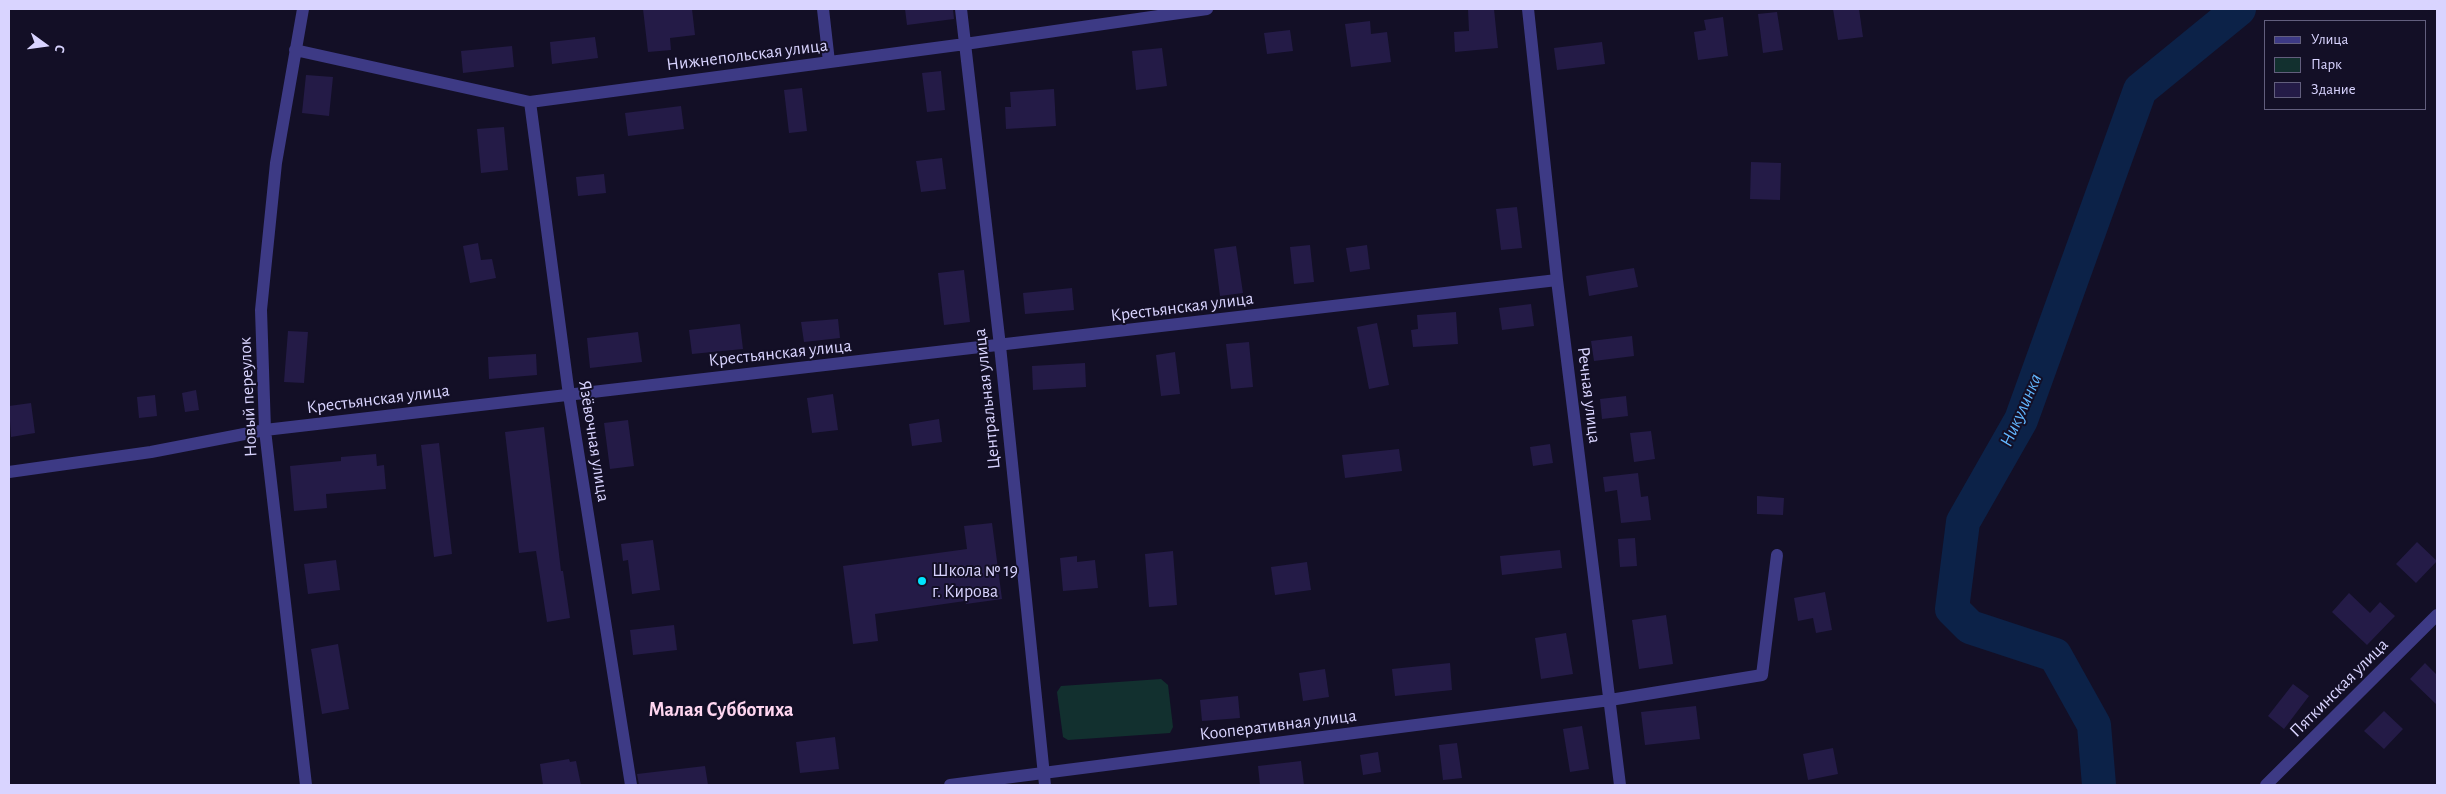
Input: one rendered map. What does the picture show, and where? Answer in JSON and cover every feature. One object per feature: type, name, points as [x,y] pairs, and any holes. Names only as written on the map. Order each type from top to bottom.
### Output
[{"type":"street","name":"Новый переулок","points":[[303,9],[276,163],[261,310],[265,430],[306,785]]},
{"type":"street","points":[[823,9],[829,62]]},
{"type":"street","name":"Центральная улица","points":[[960,9],[1000,346],[1045,785]]},
{"type":"street","name":"Нижнепольская улица","points":[[295,50],[530,102],[965,44],[1207,9]]},
{"type":"street","name":"Речная улица","points":[[1528,9],[1557,280],[1620,785]]},
{"type":"street","name":"Язёвочная улица","points":[[530,102],[569,395],[631,785]]},
{"type":"street","name":"Крестьянская улица","points":[[9,472],[151,452],[265,430],[1557,280]]},
{"type":"street","name":"Кооперативная улица","points":[[950,785],[1610,700],[1762,675],[1777,555]]},
{"type":"street","name":"Пяткинская улица","points":[[2266,785],[2437,615]]},
{"type":"green space","points":[[1161,679],[1168,685],[1173,727],[1170,733],[1068,740],[1063,737],[1057,692],[1061,686]]},
{"type":"building","points":[[643,9],[692,9],[695,35],[670,38],[671,50],[648,52]]},
{"type":"building","points":[[905,9],[953,9],[954,19],[907,25]]},
{"type":"building","points":[[1468,9],[1494,9],[1498,48],[1455,52],[1454,32],[1469,31]]},
{"type":"building","points":[[1833,9],[1859,9],[1863,37],[1838,40]]},
{"type":"building","points":[[1777,12],[1783,50],[1763,53],[1758,14]]},
{"type":"building","points":[[1723,17],[1728,56],[1698,60],[1694,32],[1706,30],[1704,20]]},
{"type":"building","points":[[1370,21],[1371,34],[1387,32],[1391,62],[1351,67],[1345,24]]},
{"type":"building","points":[[1290,30],[1293,51],[1267,54],[1264,33]]},
{"type":"building","points":[[595,37],[598,58],[552,64],[550,42]]},
{"type":"building","points":[[1602,42],[1605,64],[1557,70],[1554,48]]},
{"type":"building","points":[[512,46],[514,67],[463,73],[461,51]]},
{"type":"building","points":[[1162,48],[1167,86],[1136,90],[1132,51]]},
{"type":"building","points":[[941,71],[945,110],[927,112],[922,73]]},
{"type":"building","points":[[306,75],[333,77],[329,116],[302,113]]},
{"type":"building","points":[[802,88],[807,131],[789,133],[784,90]]},
{"type":"building","points":[[1054,89],[1056,126],[1006,129],[1005,107],[1011,107],[1010,92]]},
{"type":"building","points":[[681,106],[684,129],[628,136],[625,113]]},
{"type":"building","points":[[504,127],[508,170],[481,173],[477,129]]},
{"type":"building","points":[[942,158],[946,189],[921,192],[916,161]]},
{"type":"building","points":[[1751,162],[1781,163],[1780,200],[1750,199]]},
{"type":"building","points":[[604,174],[606,193],[578,196],[576,177]]},
{"type":"building","points":[[1517,207],[1522,248],[1501,250],[1496,209]]},
{"type":"building","points":[[478,243],[481,260],[492,259],[496,278],[470,283],[463,246]]},
{"type":"building","points":[[1310,245],[1314,282],[1294,284],[1290,247]]},
{"type":"building","points":[[1367,245],[1370,269],[1350,272],[1346,248]]},
{"type":"building","points":[[1236,246],[1243,293],[1220,296],[1214,249]]},
{"type":"building","points":[[1634,268],[1638,287],[1589,296],[1586,276]]},
{"type":"building","points":[[964,270],[970,322],[944,325],[938,273]]},
{"type":"building","points":[[1072,288],[1074,310],[1025,314],[1023,293]]},
{"type":"building","points":[[1531,304],[1534,326],[1502,330],[1499,308]]},
{"type":"building","points":[[1456,312],[1458,344],[1413,347],[1411,330],[1418,329],[1417,315]]},
{"type":"building","points":[[838,319],[840,338],[804,342],[801,322]]},
{"type":"building","points":[[1377,323],[1389,385],[1369,389],[1357,327]]},
{"type":"building","points":[[740,324],[743,349],[692,354],[689,330]]},
{"type":"building","points":[[288,331],[308,332],[304,383],[284,382]]},
{"type":"building","points":[[638,332],[642,362],[590,368],[587,338]]},
{"type":"building","points":[[1632,336],[1634,356],[1594,361],[1591,341]]},
{"type":"building","points":[[1249,342],[1253,387],[1231,389],[1226,344]]},
{"type":"building","points":[[1175,352],[1180,394],[1161,396],[1156,355]]},
{"type":"building","points":[[536,354],[537,375],[489,379],[488,357]]},
{"type":"building","points":[[1085,363],[1086,387],[1033,390],[1032,366]]},
{"type":"building","points":[[196,390],[199,410],[185,412],[182,393]]},
{"type":"building","points":[[833,394],[838,430],[812,433],[807,398]]},
{"type":"building","points":[[155,395],[157,416],[139,418],[137,397]]},
{"type":"building","points":[[1626,396],[1628,416],[1602,419],[1600,399]]},
{"type":"building","points":[[31,403],[35,433],[11,437],[9,406]]},
{"type":"building","points":[[939,419],[942,442],[912,446],[909,424]]},
{"type":"building","points":[[628,420],[634,466],[610,469],[604,423]]},
{"type":"building","points":[[544,427],[561,571],[563,571],[570,618],[547,622],[536,551],[519,553],[505,432]]},
{"type":"building","points":[[1651,431],[1655,459],[1634,462],[1630,433]]},
{"type":"building","points":[[439,443],[452,554],[434,557],[421,445]]},
{"type":"building","points":[[1550,444],[1553,463],[1533,466],[1530,447]]},
{"type":"building","points":[[1399,449],[1402,471],[1345,478],[1342,455]]},
{"type":"building","points":[[376,454],[377,466],[384,465],[386,489],[326,494],[327,508],[294,511],[290,466],[341,461],[341,457]]},
{"type":"building","points":[[1638,473],[1641,497],[1648,496],[1651,520],[1621,523],[1617,490],[1605,492],[1603,477]]},
{"type":"building","points":[[1757,496],[1784,498],[1783,515],[1757,514]]},
{"type":"building","name":"Школа № 19 г. Кирова","points":[[992,523],[1002,599],[966,604],[965,601],[875,614],[878,641],[853,644],[843,566],[967,549],[964,526]]},
{"type":"building","points":[[1635,538],[1637,566],[1620,567],[1618,539]]},
{"type":"building","points":[[653,540],[660,590],[632,594],[628,560],[623,561],[621,544]]},
{"type":"building","points":[[2417,542],[2437,561],[2416,583],[2396,564]]},
{"type":"building","points":[[1560,550],[1562,568],[1502,575],[1500,556]]},
{"type":"building","points":[[1173,551],[1177,605],[1149,607],[1145,554]]},
{"type":"building","points":[[1077,556],[1077,562],[1095,560],[1098,588],[1063,591],[1060,558]]},
{"type":"building","points":[[336,560],[340,590],[308,594],[304,564]]},
{"type":"building","points":[[1307,562],[1311,590],[1275,595],[1271,567]]},
{"type":"building","points":[[1825,592],[1832,630],[1816,633],[1813,618],[1798,621],[1794,598]]},
{"type":"building","points":[[2349,593],[2370,613],[2380,602],[2395,616],[2367,645],[2332,612]]},
{"type":"building","points":[[1666,615],[1673,664],[1639,669],[1632,620]]},
{"type":"building","points":[[674,625],[677,650],[633,655],[630,630]]},
{"type":"building","points":[[1566,633],[1573,674],[1541,679],[1535,638]]},
{"type":"building","points":[[338,644],[349,709],[322,714],[311,649]]},
{"type":"building","points":[[1450,663],[1452,690],[1395,696],[1392,669]]},
{"type":"building","points":[[2425,663],[2437,675],[2437,705],[2410,679]]},
{"type":"building","points":[[1325,669],[1329,697],[1303,701],[1299,673]]},
{"type":"building","points":[[2293,684],[2309,696],[2284,729],[2268,716]]},
{"type":"building","points":[[1238,696],[1240,718],[1202,721],[1200,700]]},
{"type":"building","points":[[1696,706],[1700,739],[1645,745],[1641,712]]},
{"type":"building","points":[[2384,711],[2403,729],[2384,749],[2364,731]]},
{"type":"building","points":[[1582,726],[1589,769],[1570,772],[1563,729]]},
{"type":"building","points":[[835,737],[839,769],[800,773],[796,742]]},
{"type":"building","points":[[1457,743],[1462,778],[1443,780],[1439,745]]},
{"type":"building","points":[[1833,748],[1838,774],[1808,780],[1803,754]]},
{"type":"building","points":[[1378,752],[1381,772],[1363,775],[1360,755]]},
{"type":"building","points":[[569,759],[570,762],[576,761],[581,785],[543,785],[540,764]]},
{"type":"building","points":[[1301,761],[1304,785],[1260,785],[1258,766]]},
{"type":"building","points":[[705,766],[708,785],[639,785],[637,774]]},
{"type":"waterway","name":"Никулинка","points":[[2099,785],[2094,725],[2055,655],[1970,627],[1952,609],[1963,522],[2021,420],[2140,90],[2239,9]]},
{"type":"place","name":"Школа № 19 г. Кирова","points":[[922,581]]},
{"type":"district","name":"Малая Субботиха","points":[[721,710]]}]
